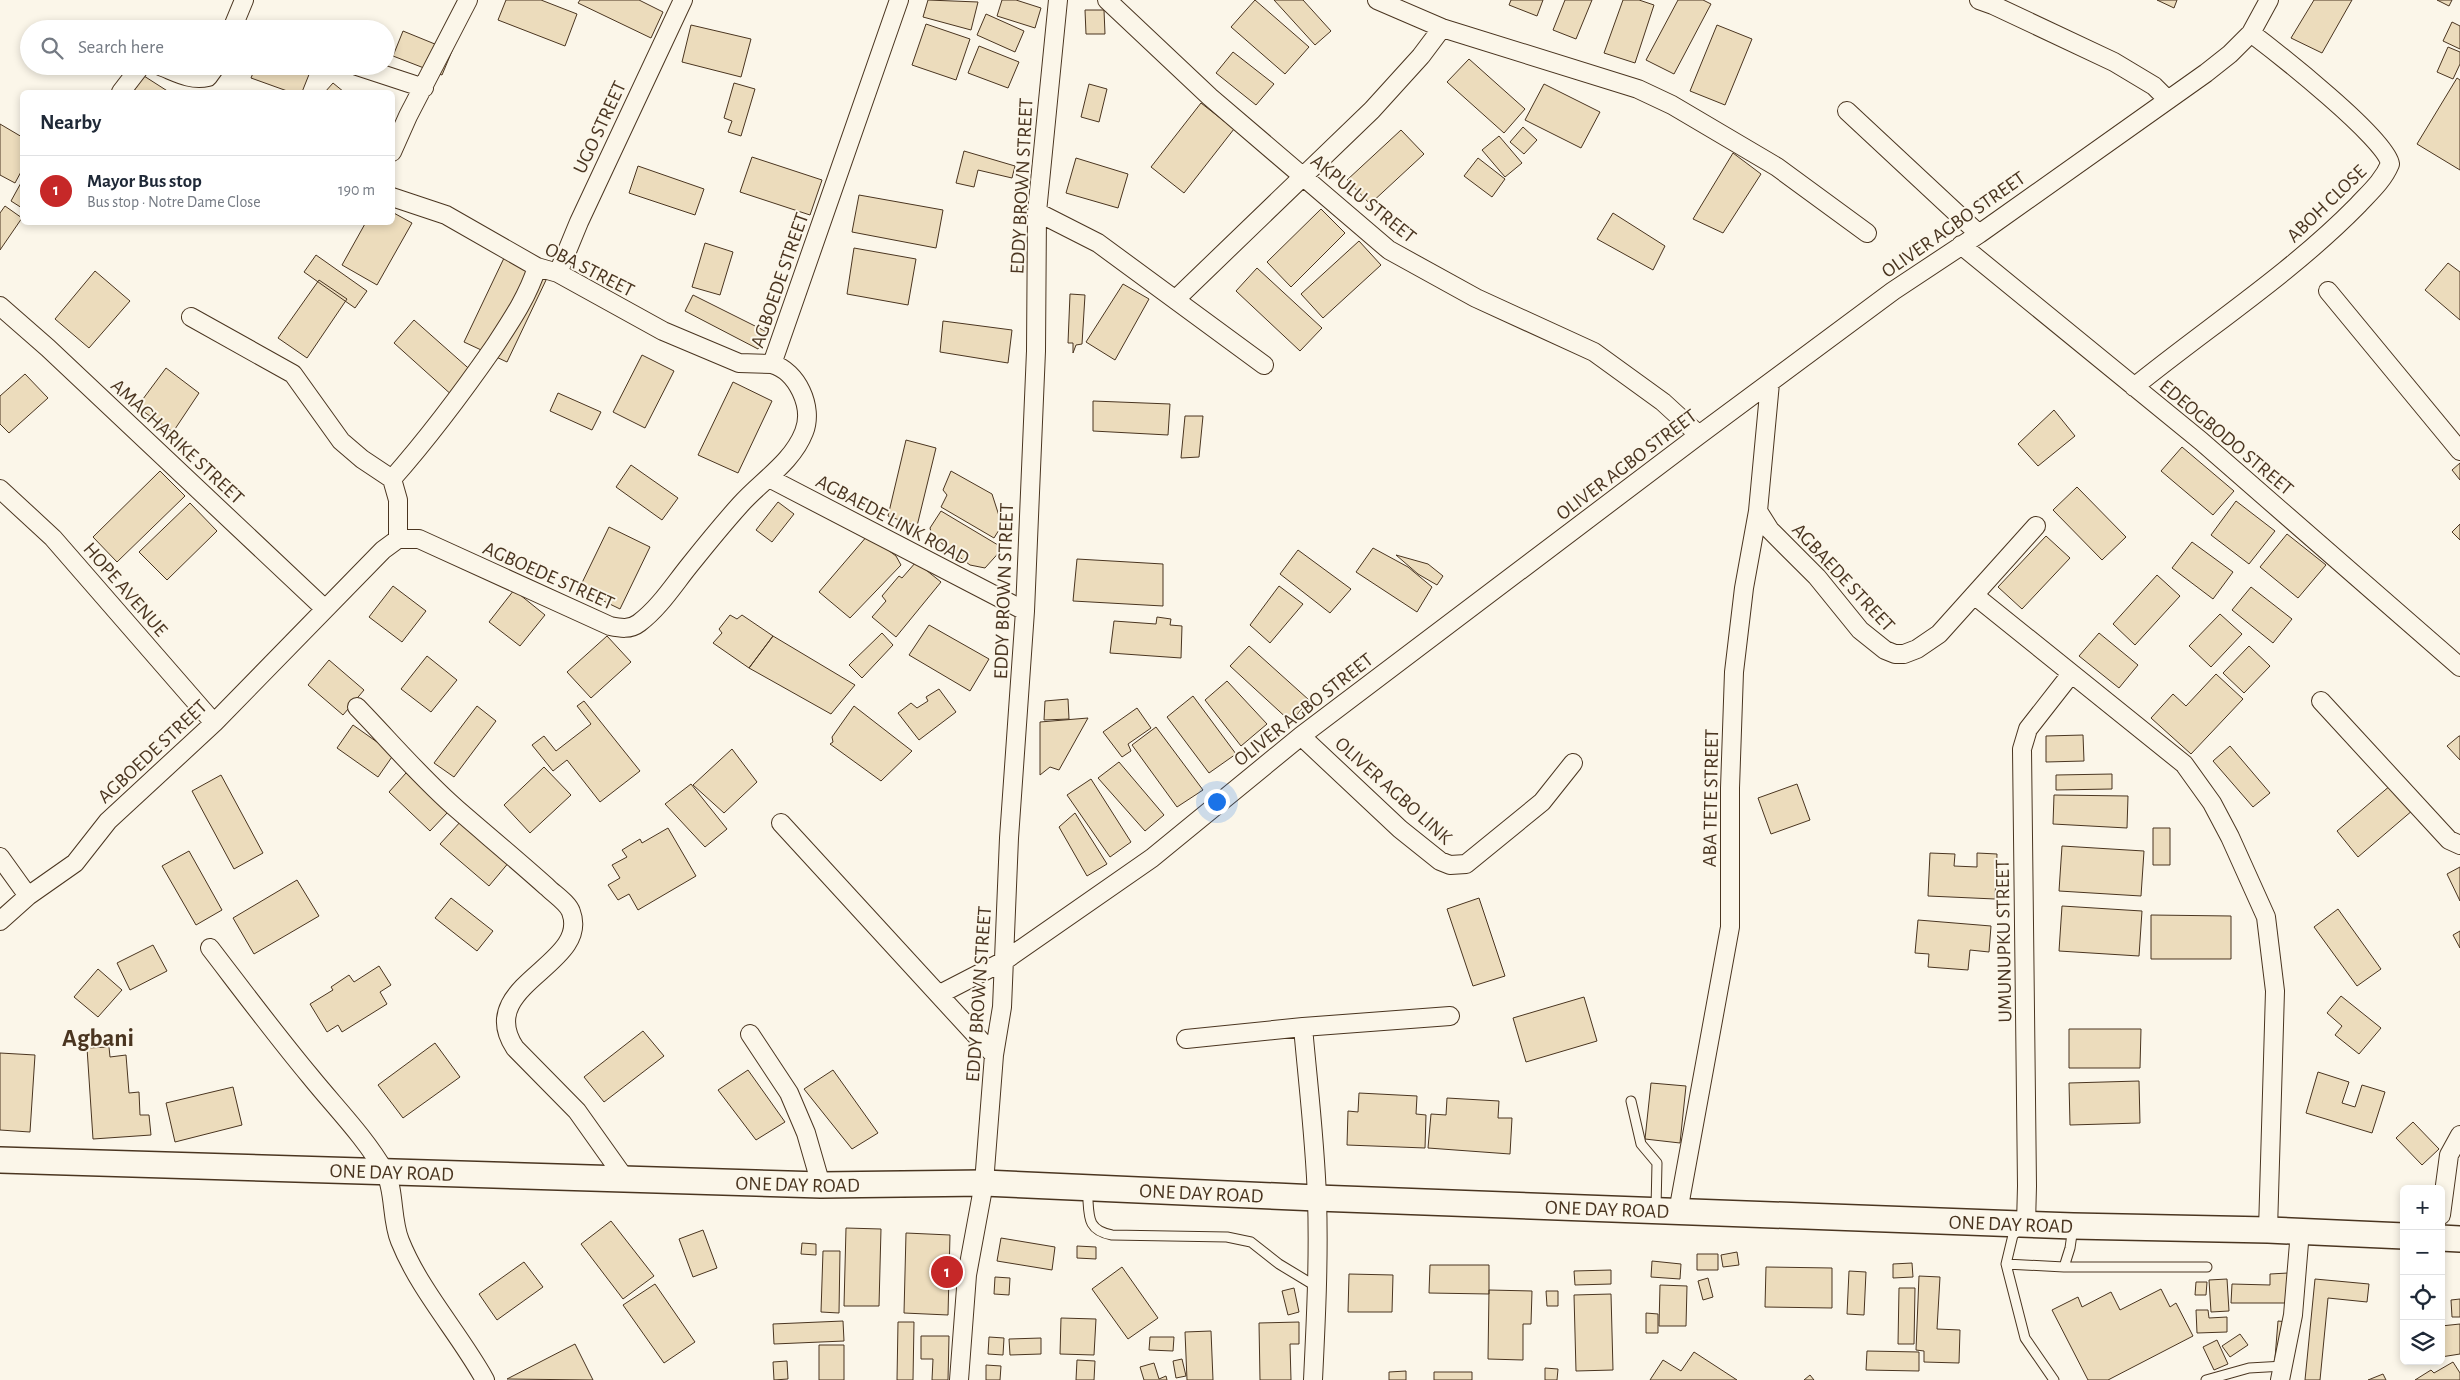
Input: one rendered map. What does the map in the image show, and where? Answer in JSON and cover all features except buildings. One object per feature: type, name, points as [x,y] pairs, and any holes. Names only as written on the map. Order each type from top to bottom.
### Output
[{"type":"main road","name":"ONE DAY ROAD","points":[[0,1160],[821,1185],[984,1183],[1317,1198],[2073,1226],[2268,1230],[2400,1236]]},
{"type":"main road","points":[[2445,1238],[2460,1239]]},
{"type":"street","points":[[236,20],[244,0]]},
{"type":"street","points":[[395,146],[468,0]]},
{"type":"street","name":"UGO STREET","points":[[558,273],[579,222],[683,0]]},
{"type":"street","name":"AGBOEDE STREET","points":[[0,921],[28,896],[75,862],[108,821],[214,723],[383,550],[398,539],[419,539],[600,624],[629,628],[637,624],[659,604],[742,503],[770,478],[800,440],[807,420],[806,401],[802,393],[781,368],[772,364],[899,0]]},
{"type":"street","name":"EDDY BROWN STREET","points":[[959,1380],[967,1275],[984,1183],[994,1056],[1002,1007],[1009,838],[1024,611],[1036,351],[1037,212],[1058,0]]},
{"type":"street","name":"AKPULU STREET","points":[[1107,0],[1210,97],[1389,250],[1476,298],[1594,352],[1663,402],[1699,435]]},
{"type":"street","points":[[1377,0],[1442,28],[1638,89],[1672,105],[1777,167],[1867,233]]},
{"type":"street","points":[[1979,0],[1994,5],[2114,62],[2154,86],[2167,99]]},
{"type":"street","name":"OLIVER AGBO STREET","points":[[940,994],[1004,961],[1164,849],[1301,736],[1699,435],[1894,291],[1979,234],[2224,58],[2251,33],[2269,0]]},
{"type":"street","points":[[1176,298],[1372,110],[1421,56],[1442,28]]},
{"type":"street","name":"ABOH CLOSE","points":[[2134,387],[2329,233],[2376,186],[2389,167],[2390,161],[2384,150],[2360,125],[2328,95],[2251,33]]},
{"type":"street","points":[[123,90],[134,75]]},
{"type":"street","points":[[182,75],[199,79],[209,75]]},
{"type":"street","points":[[384,75],[424,88]]},
{"type":"street","points":[[1847,111],[1979,234]]},
{"type":"street","name":"OBA STREET","points":[[395,198],[446,214],[537,267],[558,273],[663,331],[739,363],[772,364]]},
{"type":"street","points":[[1037,212],[1098,242],[1264,365]]},
{"type":"street","name":"EDEOGBODO STREET","points":[[1961,245],[2201,441],[2460,667]]},
{"type":"street","points":[[392,479],[440,424],[483,363],[517,312],[533,282],[537,267]]},
{"type":"street","points":[[2328,291],[2460,451]]},
{"type":"street","name":"AMACHARIKE STREET","points":[[0,306],[48,348],[325,609]]},
{"type":"street","points":[[191,317],[293,374],[341,441],[392,479],[398,500],[398,539]]},
{"type":"street","name":"ABA TETE STREET","points":[[1667,1211],[1730,927],[1730,788],[1734,672],[1744,588],[1758,511],[1770,383]]},
{"type":"street","name":"AGBAEDE LINK ROAD","points":[[770,478],[1024,611]]},
{"type":"street","name":"HOPE AVENUE","points":[[0,489],[53,538],[214,723]]},
{"type":"street","name":"AGBAEDE STREET","points":[[1758,511],[1770,530],[1817,577],[1860,630],[1890,652],[1904,654],[1939,634],[2036,526]]},
{"type":"street","points":[[1974,595],[2184,764],[2212,803],[2230,837],[2266,917],[2275,992],[2268,1230]]},
{"type":"street","name":"UMUNUPKU STREET","points":[[2026,1224],[2022,749],[2028,729],[2072,674]]},
{"type":"street","points":[[2322,701],[2449,840],[2460,845]]},
{"type":"street","points":[[357,707],[457,809],[506,850],[571,910],[574,926],[566,946],[518,993],[506,1012],[506,1028],[509,1039],[515,1048],[576,1111],[626,1180]]},
{"type":"street","name":"OLIVER AGBO LINK","points":[[1301,736],[1400,829],[1440,861],[1450,865],[1466,864],[1542,802],[1572,763]]},
{"type":"street","points":[[781,823],[940,994],[994,1056]]},
{"type":"street","points":[[0,858],[28,896]]},
{"type":"street","points":[[210,948],[273,1031],[363,1141],[386,1173],[393,1223],[400,1242],[414,1268],[470,1353],[485,1380]]},
{"type":"street","points":[[1186,1039],[1302,1027],[1450,1016]]},
{"type":"street","points":[[1302,1027],[1312,1108],[1317,1198],[1314,1380]]},
{"type":"street","points":[[750,1034],[789,1093],[806,1133],[821,1185]]},
{"type":"street","points":[[2445,1185],[2449,1155],[2460,1135]]},
{"type":"street","points":[[2282,1373],[2293,1315],[2300,1231]]},
{"type":"lane","points":[[1631,1101],[1641,1144],[1657,1163],[1667,1211]]},
{"type":"lane","points":[[1087,1188],[1092,1225],[1098,1233],[1132,1236],[1227,1237],[1251,1242],[1279,1264],[1317,1288]]},
{"type":"lane","points":[[2026,1224],[2013,1235],[2006,1264],[2025,1338],[2054,1380]]},
{"type":"lane","points":[[2064,1267],[2073,1226]]},
{"type":"lane","points":[[2006,1264],[2064,1267],[2208,1267]]},
{"type":"lane","points":[[2206,1380],[2249,1368],[2282,1373]]},
{"type":"place","name":"Mayor Bus stop","points":[[947,1272]]},
{"type":"district","name":"Agbani","points":[[98,1037]]}]
